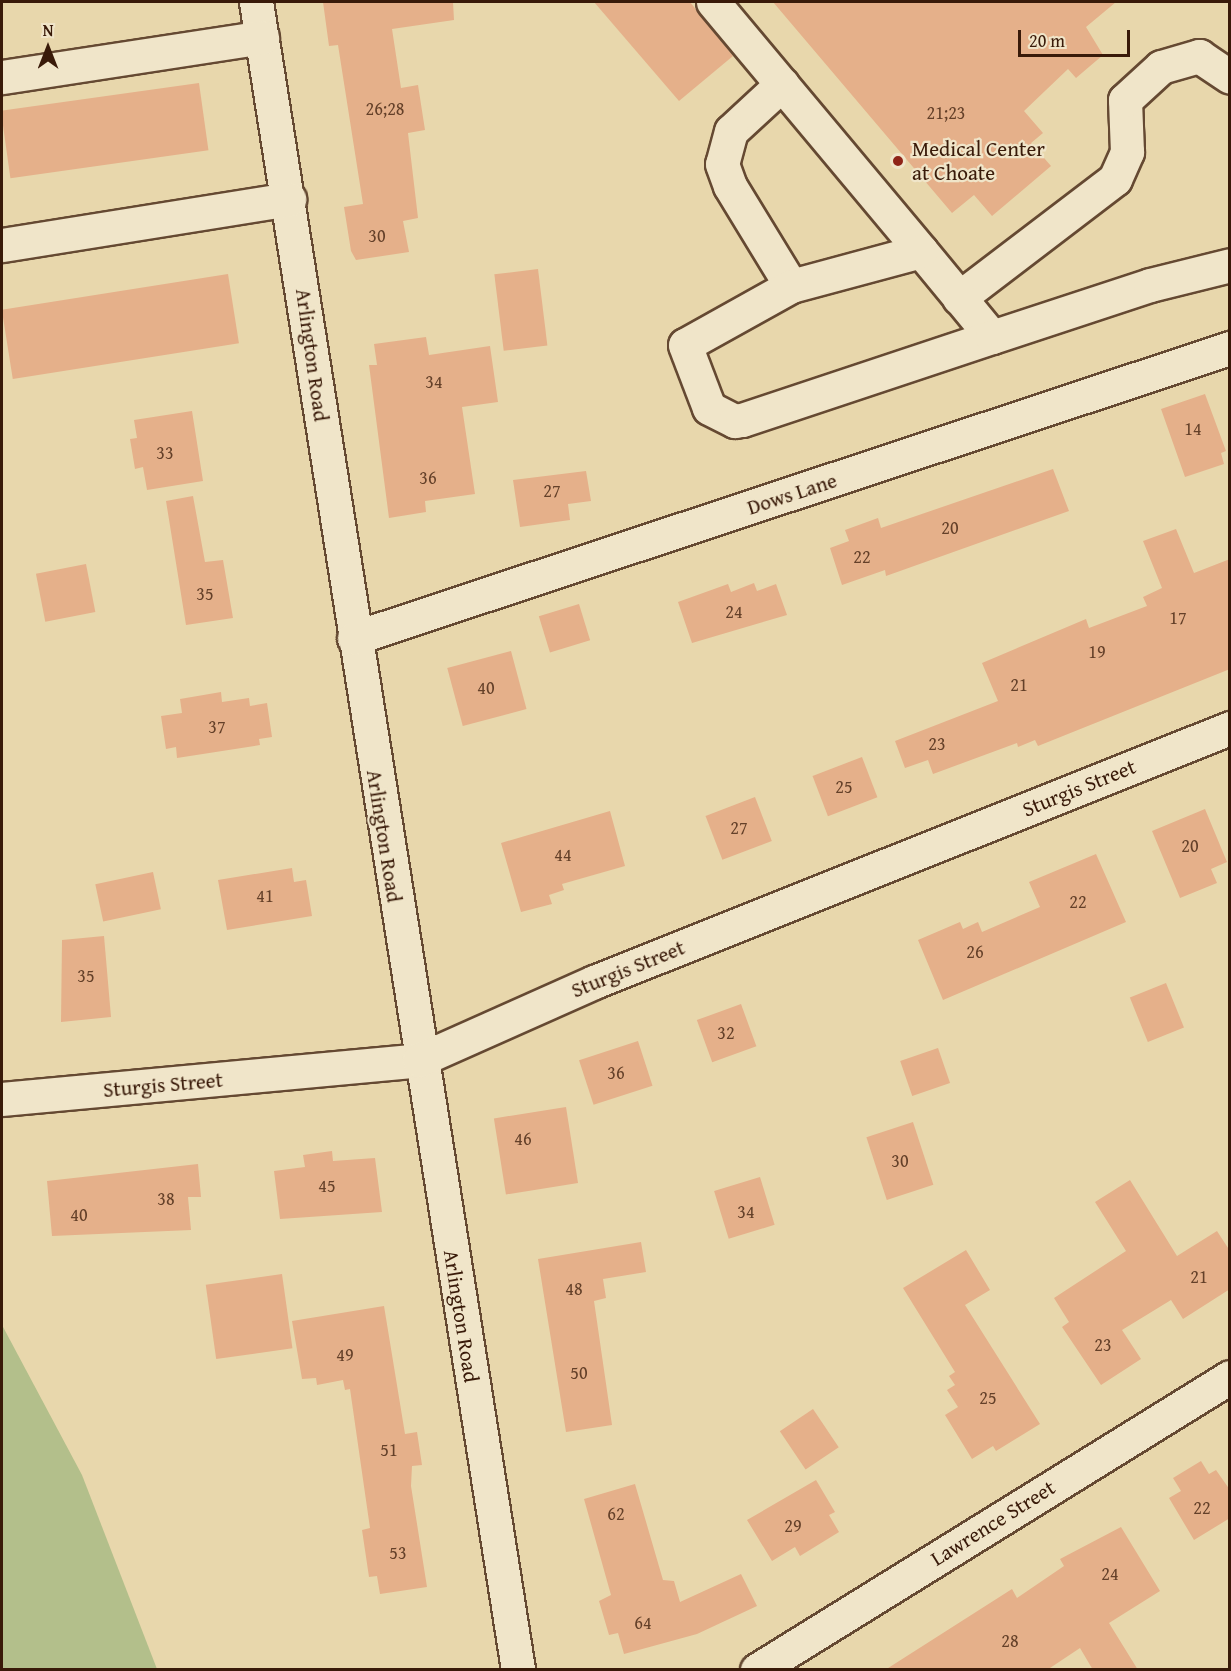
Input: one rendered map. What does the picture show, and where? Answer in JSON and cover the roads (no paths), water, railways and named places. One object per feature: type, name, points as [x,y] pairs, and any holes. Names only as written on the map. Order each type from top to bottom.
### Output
[{"type":"street","name":"Arlington Road","points":[[256,2],[419,1060],[518,1670]]},
{"type":"street","points":[[713,2],[992,337]]},
{"type":"street","points":[[2,77],[262,37]]},
{"type":"street","points":[[959,298],[1115,179],[1127,152],[1125,100],[1161,67],[1199,56],[1230,76]]},
{"type":"street","points":[[782,84],[731,131],[722,164],[730,186],[791,286]]},
{"type":"street","points":[[2,245],[288,200]]},
{"type":"street","points":[[921,251],[791,286],[685,345],[706,403],[718,417],[742,420],[992,337],[1230,265]]},
{"type":"street","name":"Dows Lane","points":[[354,638],[1230,348]]},
{"type":"street","name":"Sturgis Street","points":[[2,1099],[419,1060],[594,982],[1230,728]]},
{"type":"street","name":"Lawrence Street","points":[[758,1670],[1230,1377]]},
{"type":"place","name":"Medical Center at Choate","points":[[898,161]]}]
